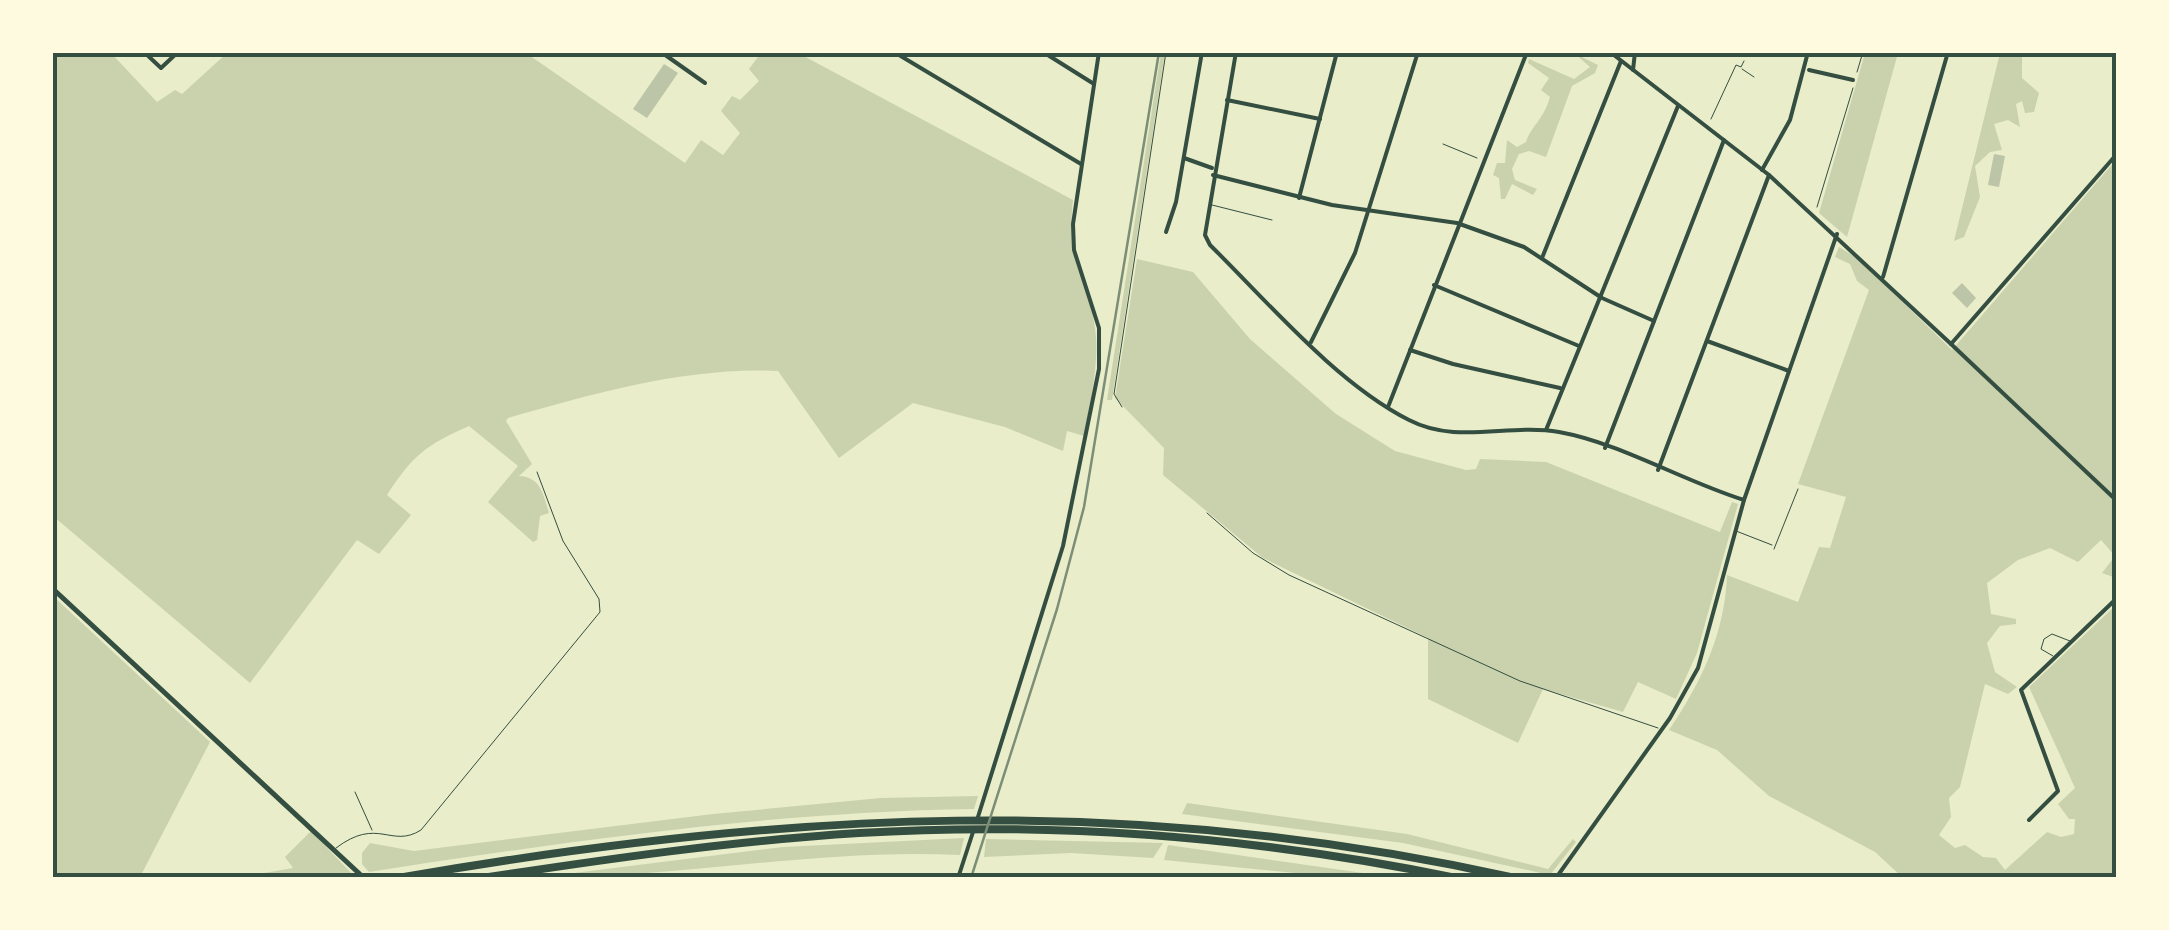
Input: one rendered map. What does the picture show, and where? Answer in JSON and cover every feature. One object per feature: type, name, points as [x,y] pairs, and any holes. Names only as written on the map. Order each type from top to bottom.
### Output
[{"type":"highway","points":[[398,878],[591,848],[776,826],[909,819],[1055,818],[1296,838],[1515,878]]},
{"type":"highway","points":[[482,878],[778,839],[982,830],[1228,842],[1360,859],[1456,878]]},
{"type":"main road","points":[[52,588],[364,878]]},
{"type":"street","points":[[144,52],[162,68],[178,52]]},
{"type":"street","points":[[662,52],[705,82]]},
{"type":"street","points":[[894,52],[1081,164]]},
{"type":"street","points":[[1043,52],[1094,84]]},
{"type":"street","points":[[958,878],[1063,546],[1099,368],[1096,311],[1073,240],[1099,52]]},
{"type":"street","points":[[1166,232],[1184,158],[1202,52]]},
{"type":"street","points":[[1236,52],[1204,228],[1210,245],[1311,342],[1388,408],[1422,425],[1452,432],[1546,430],[1744,500]]},
{"type":"street","points":[[1299,198],[1337,52]]},
{"type":"street","points":[[1311,342],[1342,283],[1418,52]]},
{"type":"street","points":[[1388,408],[1457,222],[1527,52]]},
{"type":"street","points":[[1610,52],[1769,175],[1837,234],[2116,500]]},
{"type":"street","points":[[1633,70],[1636,52]]},
{"type":"street","points":[[1762,170],[1782,140],[1806,69],[1808,53],[1800,52]]},
{"type":"street","points":[[1883,277],[1948,52]]},
{"type":"street","points":[[1542,258],[1621,61]]},
{"type":"street","points":[[1806,69],[1854,80]]},
{"type":"street","points":[[1226,100],[1320,119]]},
{"type":"street","points":[[1546,430],[1678,106]]},
{"type":"street","points":[[1605,448],[1724,140]]},
{"type":"street","points":[[1951,344],[2116,155]]},
{"type":"street","points":[[1184,158],[1213,172],[1299,198],[1457,222],[1512,241],[1602,298],[1654,321]]},
{"type":"street","points":[[1658,470],[1769,175]]},
{"type":"street","points":[[1556,878],[1661,730],[1698,668],[1744,500],[1837,234]]},
{"type":"street","points":[[1434,285],[1579,346]]},
{"type":"street","points":[[1707,341],[1789,371]]},
{"type":"street","points":[[1410,350],[1453,364],[1560,388]]},
{"type":"street","points":[[2029,820],[2058,791],[2021,690],[2116,599]]},
{"type":"lane","points":[[1207,204],[1272,220]]},
{"type":"lane","points":[[336,848],[372,830],[410,836],[420,830],[600,612],[599,598],[563,541],[537,472]]},
{"type":"lane","points":[[1735,531],[1774,547],[1798,490]]},
{"type":"lane","points":[[1207,513],[1254,553],[1289,574],[1543,691],[1661,730]]},
{"type":"lane","points":[[2056,656],[2042,651],[2044,639],[2052,634],[2072,641]]},
{"type":"lane","points":[[355,792],[372,830]]},
{"type":"path","points":[[1122,407],[1114,394],[1166,52]]},
{"type":"path","points":[[1814,214],[1863,52]]},
{"type":"path","points":[[1741,68],[1744,61]]},
{"type":"path","points":[[1707,128],[1736,65],[1754,77]]},
{"type":"path","points":[[1443,144],[1482,161]]},
{"type":"green space","points":[[1161,52],[1165,53],[1112,400],[1107,400]]},
{"type":"green space","points":[[57,53],[111,53],[157,102],[175,90],[182,94],[227,53],[526,53],[685,163],[701,140],[723,155],[740,133],[721,111],[732,96],[740,100],[759,81],[749,69],[761,53],[798,53],[1073,200],[1072,239],[1092,310],[1096,341],[1094,382],[1084,436],[1067,431],[1063,451],[1005,427],[913,403],[839,458],[778,371],[709,373],[641,384],[508,418],[506,421],[532,464],[519,476],[537,483],[549,513],[540,516],[537,540],[533,542],[488,502],[518,466],[469,426],[431,446],[405,470],[387,495],[411,515],[379,554],[357,540],[250,683],[53,516],[52,60]]},
{"type":"green space","points":[[1574,53],[1598,65],[1595,73],[1572,86],[1546,157],[1529,151],[1519,154],[1512,169],[1515,180],[1537,189],[1533,195],[1512,184],[1505,199],[1501,199],[1499,178],[1493,175],[1497,163],[1505,163],[1507,140],[1517,147],[1526,142],[1550,97],[1541,90],[1549,78],[1528,63],[1529,59],[1574,79],[1590,67]]},
{"type":"green space","points":[[1865,53],[1898,53],[1847,237],[1819,213]]},
{"type":"green space","points":[[2000,53],[2022,53],[2022,78],[2039,93],[2034,112],[2025,113],[2022,101],[2016,104],[2020,127],[2008,120],[1994,124],[2002,150],[1990,152],[1975,166],[1980,197],[1964,237],[1954,241]]},
{"type":"green space","points":[[2116,160],[2116,578],[2102,573],[2115,556],[2101,540],[2078,562],[2050,548],[2018,560],[1987,583],[1991,614],[2016,619],[2016,624],[2000,626],[1987,643],[1995,672],[2017,687],[2008,694],[1985,684],[1960,787],[1949,798],[1951,817],[1939,835],[1955,848],[1965,845],[1983,857],[1996,858],[2005,870],[2047,832],[2061,837],[2074,834],[2075,819],[2069,819],[2058,804],[2075,788],[2029,687],[2116,605],[2116,877],[1902,877],[1875,852],[1769,796],[1717,750],[1669,730],[1709,657],[1722,617],[1727,575],[1798,602],[1819,547],[1830,548],[1846,497],[1798,484],[1869,290],[1857,281],[1850,264],[1835,257],[1839,247],[1857,258],[1952,350]]},
{"type":"green space","points":[[1137,259],[1193,272],[1250,339],[1336,414],[1395,451],[1466,470],[1476,469],[1480,459],[1546,462],[1720,532],[1732,502],[1738,504],[1697,653],[1676,699],[1638,682],[1623,712],[1543,689],[1518,743],[1428,699],[1428,638],[1263,558],[1163,475],[1164,448],[1115,398]]},
{"type":"green space","points":[[53,596],[210,742],[140,877],[53,877]]},
{"type":"green space","points":[[978,796],[974,809],[746,822],[595,839],[369,872],[362,864],[362,853],[370,843],[414,851],[713,814],[881,798]]},
{"type":"green space","points":[[1187,803],[1407,834],[1548,869],[1573,839],[1576,842],[1550,875],[1403,843],[1182,814]]},
{"type":"green space","points":[[311,831],[354,876],[236,878],[293,868],[285,857]]},
{"type":"green space","points":[[964,838],[960,855],[855,856],[647,873],[542,877],[783,847]]},
{"type":"green space","points":[[986,839],[1163,843],[1153,858],[1071,853],[984,857]]},
{"type":"green space","points":[[1168,845],[1391,877],[1336,877],[1164,860]]},
{"type":"building","points":[[664,64],[678,73],[647,118],[633,109]]},
{"type":"building","points":[[1994,154],[2005,156],[1999,187],[1988,185]]},
{"type":"building","points":[[1962,283],[1976,298],[1967,308],[1952,293]]},
{"type":"railway","points":[[971,878],[1057,609],[1084,507],[1159,52]]}]
